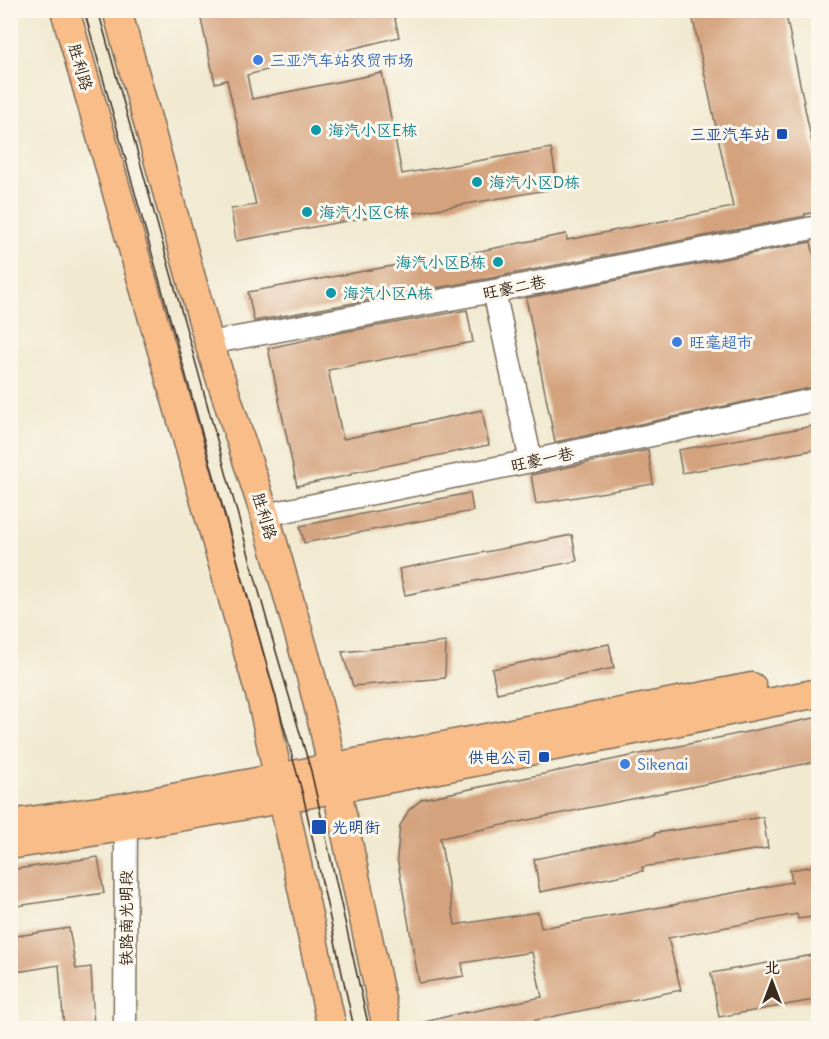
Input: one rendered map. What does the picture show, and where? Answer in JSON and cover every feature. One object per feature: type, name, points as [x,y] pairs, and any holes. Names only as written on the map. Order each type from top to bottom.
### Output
[{"type":"main road","name":"胜利路","points":[[66,10],[262,702],[332,1029]]},
{"type":"main road","name":"胜利路","points":[[117,10],[209,343],[265,515],[311,676],[387,1029]]},
{"type":"main road","points":[[334,778],[819,674]]},
{"type":"main road","points":[[10,846],[126,817],[819,693]]},
{"type":"main road","points":[[10,824],[126,817]]},
{"type":"street","name":"旺豪二巷","points":[[209,343],[494,291],[819,227]]},
{"type":"street","points":[[494,291],[531,461]]},
{"type":"street","name":"旺豪一巷","points":[[265,515],[819,399]]},
{"type":"street","name":"铁路南光明段","points":[[125,1029],[126,817]]},
{"type":"building","points":[[199,10],[393,10],[399,37],[247,75],[252,99],[382,73],[402,174],[551,148],[558,188],[403,215],[402,211],[236,241],[231,209],[256,205],[227,80],[215,83]]},
{"type":"building","points":[[691,10],[785,10],[819,177],[819,212],[491,278],[254,321],[248,292],[409,263],[409,265],[566,234],[567,240],[733,207]]},
{"type":"building","name":"旺毫超市","points":[[811,242],[819,281],[819,386],[555,442],[526,298]]},
{"type":"building","points":[[467,310],[473,342],[328,370],[343,439],[482,410],[489,445],[297,486],[268,348]]},
{"type":"building","points":[[819,425],[819,449],[682,473],[678,450]]},
{"type":"building","points":[[648,450],[653,484],[536,504],[531,475]]},
{"type":"building","points":[[470,493],[473,511],[304,543],[300,526]]},
{"type":"building","points":[[572,535],[577,561],[405,595],[399,569]]},
{"type":"building","points":[[446,642],[445,678],[353,686],[342,652]]},
{"type":"building","points":[[609,644],[614,668],[497,693],[492,669]]},
{"type":"building","points":[[819,717],[819,761],[440,838],[455,925],[538,912],[541,928],[792,882],[790,870],[819,865],[819,916],[798,919],[797,914],[668,938],[681,990],[526,1022],[527,1029],[421,1029],[420,1023],[542,997],[532,952],[462,963],[464,976],[419,983],[397,857],[400,826],[409,810],[422,799]]},
{"type":"building","points":[[763,817],[768,848],[642,867],[643,871],[540,892],[534,859],[655,835],[655,833]]},
{"type":"building","points":[[98,857],[104,893],[10,907],[10,870]]},
{"type":"building","points":[[69,928],[76,969],[91,967],[94,1029],[64,1029],[59,965],[10,973],[10,937]]},
{"type":"building","points":[[819,954],[819,999],[719,1017],[711,973]]},
{"type":"tram line","points":[[84,10],[303,795],[354,1028]]},
{"type":"tram line","points":[[98,10],[311,771],[369,1028]]},
{"type":"place","name":"三亚汽车站农贸市场","points":[[258,60]]},
{"type":"place","name":"海汽小区E栋","points":[[316,130]]},
{"type":"place","name":"三亚汽车站","points":[[782,134]]},
{"type":"place","name":"海汽小区D栋","points":[[477,182]]},
{"type":"place","name":"海汽小区C栋","points":[[307,212]]},
{"type":"place","name":"海汽小区B栋","points":[[498,262]]},
{"type":"place","name":"海汽小区A栋","points":[[331,293]]},
{"type":"place","name":"旺毫超市","points":[[677,342]]},
{"type":"place","name":"供电公司","points":[[544,757]]},
{"type":"place","name":"Sikenai","points":[[625,764]]},
{"type":"place","name":"光明街","points":[[319,827]]}]
